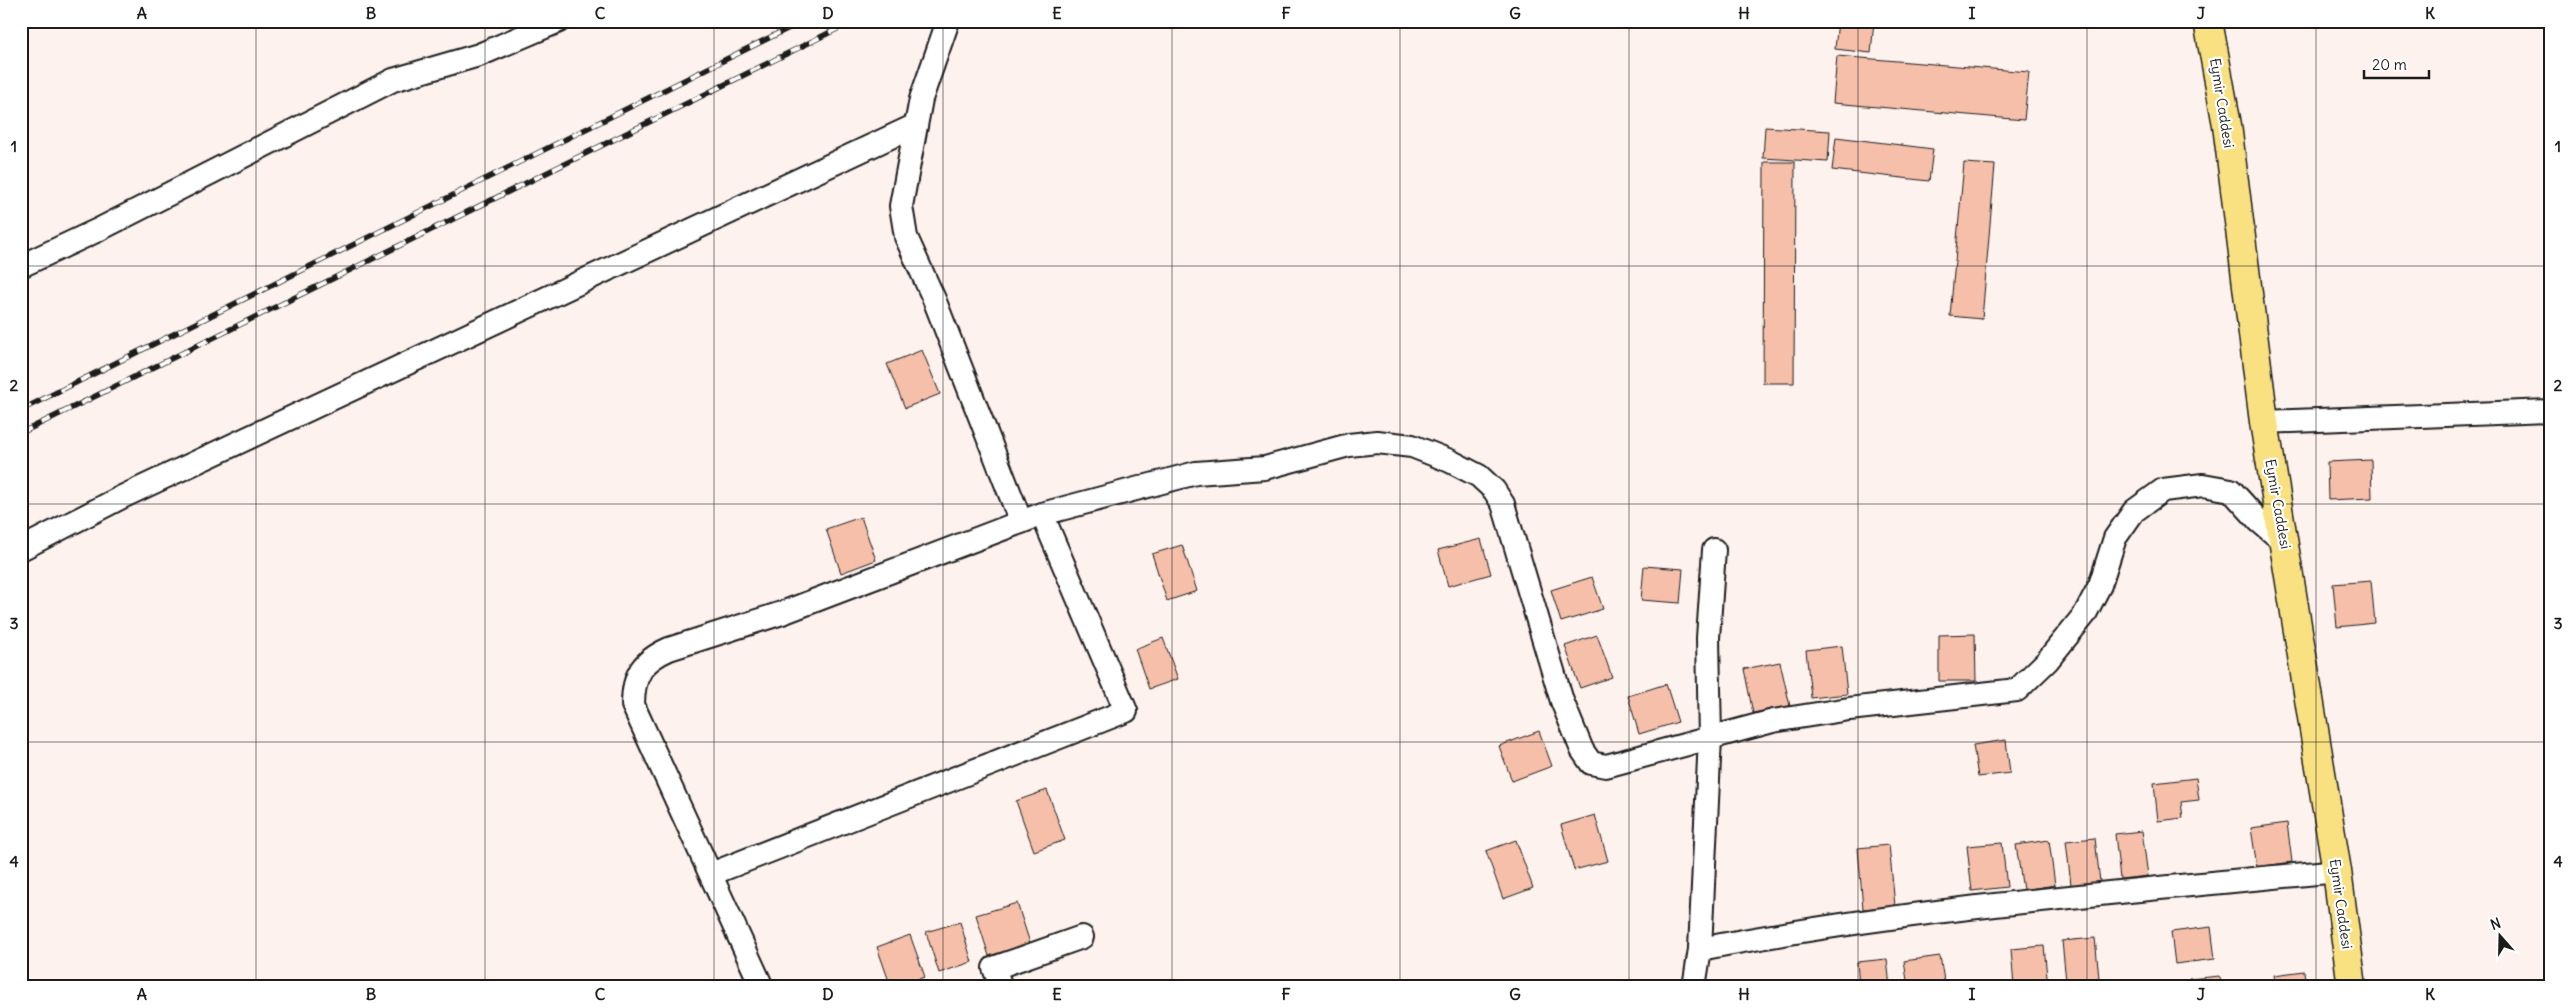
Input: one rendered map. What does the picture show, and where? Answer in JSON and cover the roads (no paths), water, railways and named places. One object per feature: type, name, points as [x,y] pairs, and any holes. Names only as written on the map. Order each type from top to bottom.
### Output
[{"type":"main road","name":"Eymir Caddesi","points":[[2208,21],[2227,125],[2264,422],[2336,871],[2352,987]]},
{"type":"street","points":[[21,266],[98,230],[393,80],[479,55],[559,21]]},
{"type":"street","points":[[948,21],[921,99],[901,206],[906,237],[934,299],[1021,522]]},
{"type":"street","points":[[21,549],[122,496],[916,125]]},
{"type":"street","points":[[2264,422],[2551,411]]},
{"type":"street","points":[[762,987],[633,705],[633,690],[640,671],[652,657],[669,649],[782,613],[1042,514],[1196,473],[1266,468],[1349,445],[1376,442],[1412,446],[1450,461],[1479,476],[1494,490],[1503,504],[1562,701],[1582,750],[1591,763],[1606,766],[1773,722],[1849,709],[2018,690],[2048,661],[2084,614],[2100,584],[2116,538],[2134,512],[2164,490],[2203,485],[2231,490],[2259,521],[2284,542]]},
{"type":"street","points":[[711,874],[1126,711],[1042,514]]},
{"type":"street","points":[[1694,987],[1700,949],[1710,738],[1708,638],[1714,550]]},
{"type":"street","points":[[1700,949],[1795,931],[1952,910],[2336,871]]},
{"type":"street","points":[[1001,987],[994,968],[1082,937]]},
{"type":"railway","points":[[21,410],[803,21]]},
{"type":"railway","points":[[21,433],[853,21]]}]
